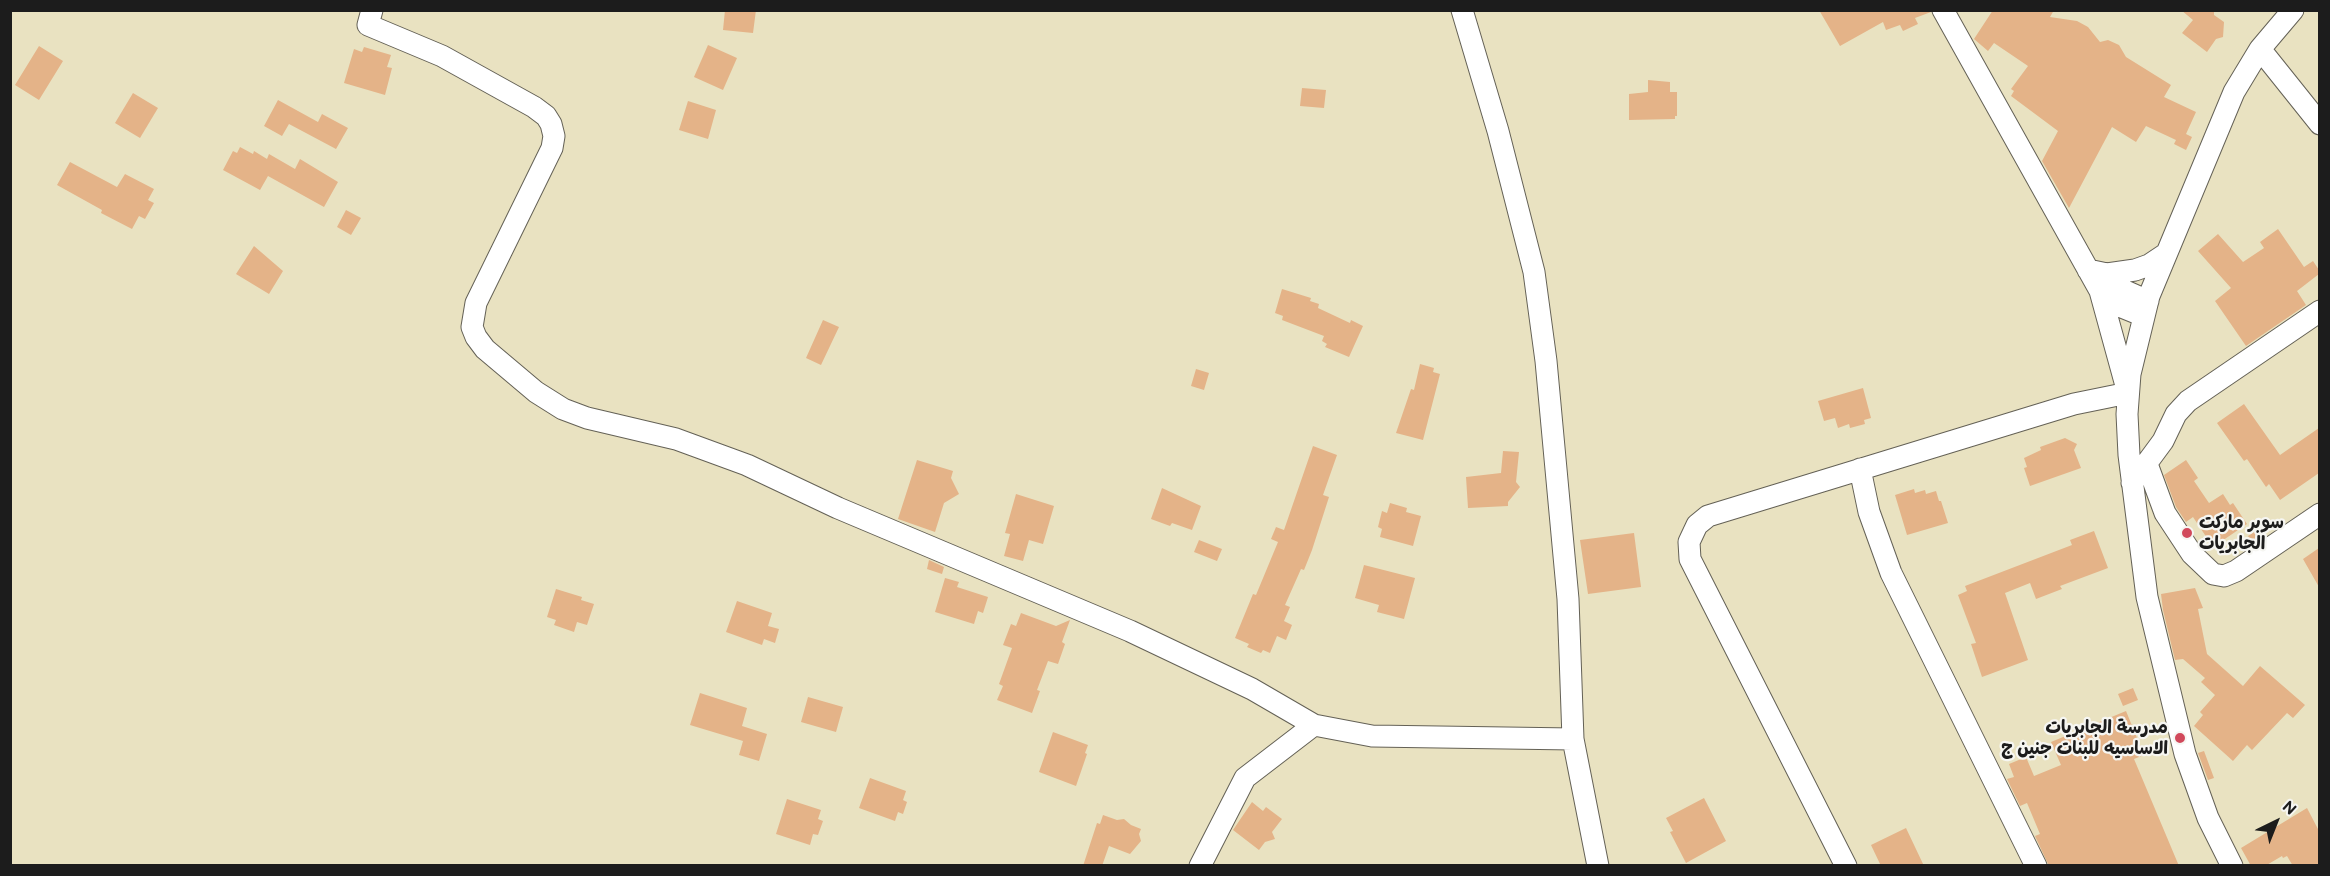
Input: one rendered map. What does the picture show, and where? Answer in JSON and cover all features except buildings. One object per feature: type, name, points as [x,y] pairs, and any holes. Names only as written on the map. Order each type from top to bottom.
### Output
[{"type":"street","points":[[372,10],[368,24],[442,56],[534,107],[546,116],[551,124],[554,136],[552,148],[476,303],[472,327],[485,349],[536,392],[563,409],[587,418],[676,438],[747,465],[838,508],[1130,631],[1252,689],[1314,725],[1372,736],[1573,739]]},
{"type":"street","points":[[1462,10],[1498,131],[1534,272],[1546,361],[1568,599],[1573,739],[1598,866]]},
{"type":"street","points":[[1943,10],[2094,279],[2117,305],[2146,308]]},
{"type":"street","points":[[2232,866],[2208,818],[2185,754],[2147,597],[2132,483],[2127,424],[2128,393],[2130,374],[2146,308],[2234,92],[2260,49],[2293,10]]},
{"type":"street","points":[[2260,49],[2319,124]]},
{"type":"street","points":[[2094,279],[2106,274],[2135,270],[2150,265],[2167,253]]},
{"type":"street","points":[[2094,279],[2128,393]]},
{"type":"street","points":[[2132,483],[2163,441],[2176,414],[2188,401],[2319,310]]},
{"type":"street","points":[[1846,866],[1690,560],[1689,542],[1697,525],[1708,516],[1860,469],[2074,404],[2128,393]]},
{"type":"street","points":[[2147,464],[2165,513],[2192,554],[2213,574],[2224,576],[2236,571],[2319,514]]},
{"type":"street","points":[[1860,469],[1869,512],[1891,573],[2036,866]]},
{"type":"street","points":[[1200,866],[1245,778],[1314,725]]},
{"type":"place","name":"سوبر ماركت الجابريات","points":[[2187,533]]},
{"type":"place","name":"مدرسة الجابريات الاساسيه للبنات جنين ج","points":[[2180,738]]}]
